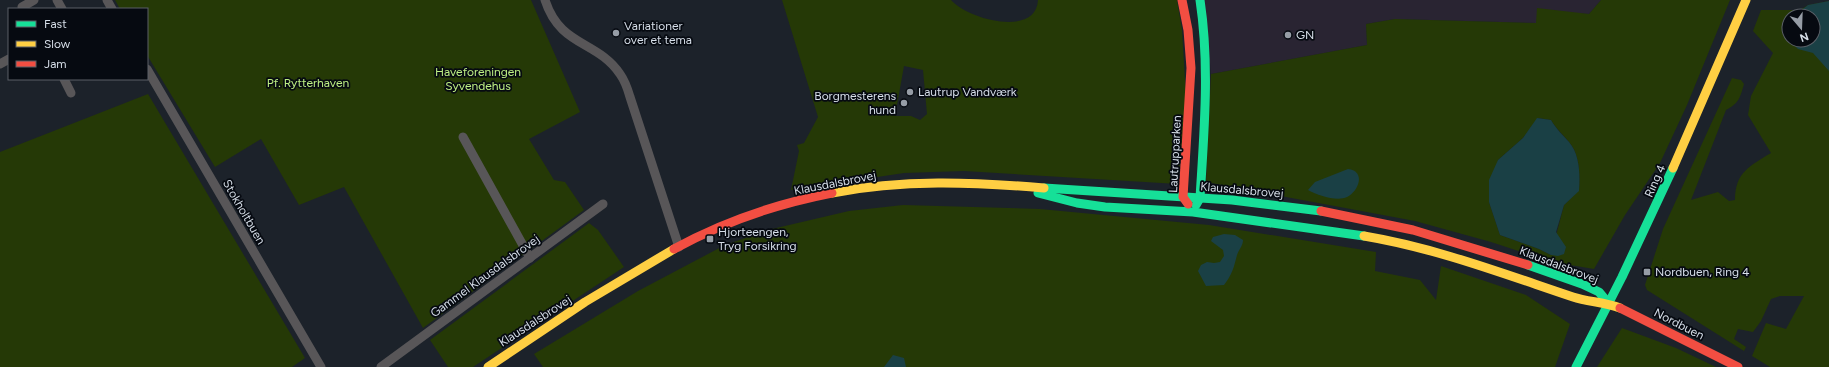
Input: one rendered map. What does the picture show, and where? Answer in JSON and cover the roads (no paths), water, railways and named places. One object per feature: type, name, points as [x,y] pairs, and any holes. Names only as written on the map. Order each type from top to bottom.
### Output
[{"type":"street","points":[[22,7],[34,0]]},
{"type":"street","points":[[545,0],[553,19],[570,38],[597,52],[621,74],[630,97],[678,247]]},
{"type":"street","name":"Lautrupparken","points":[[1182,0],[1188,30],[1190,68],[1183,197],[1193,212]]},
{"type":"street","points":[[1193,212],[1200,198],[1207,114],[1206,38],[1200,0]]},
{"type":"street","name":"Ring 4","points":[[1576,367],[1609,304],[1689,135],[1746,0]]},
{"type":"street","name":"Stokholtbuen","points":[[148,71],[321,367]]},
{"type":"street","points":[[64,80],[71,93]]},
{"type":"street","points":[[463,137],[530,258]]},
{"type":"street","name":"Klausdalsbrovej","points":[[488,367],[623,279],[678,247],[756,213],[838,192],[893,184],[930,183],[1004,185],[1200,198],[1310,209],[1421,233],[1468,246],[1582,284],[1599,292],[1609,304]]},
{"type":"street","name":"Klausdalsbrovej","points":[[1004,185],[1077,203],[1105,207],[1193,212],[1301,226],[1370,237],[1463,259],[1575,298],[1609,304]]},
{"type":"street","name":"Gammel Klausdalsbrovej","points":[[381,367],[603,204]]},
{"type":"street","name":"Nordbuen","points":[[1609,304],[1632,313],[1738,367]]},
{"type":"place","name":"Variationer over et tema","points":[[616,33]]},
{"type":"place","name":"GN","points":[[1288,35]]},
{"type":"place","name":"Lautrup Vandværk","points":[[910,92]]},
{"type":"place","name":"Borgmesterens hund","points":[[904,103]]},
{"type":"place","name":"Hjorteengen, Tryg Forsikring","points":[[710,239]]},
{"type":"place","name":"Nordbuen, Ring 4","points":[[1647,272]]},
{"type":"park label","name":"Haveforeningen Syvendehus","points":[[478,79]]},
{"type":"park label","name":"Pf. Rytterhaven","points":[[308,83]]}]
